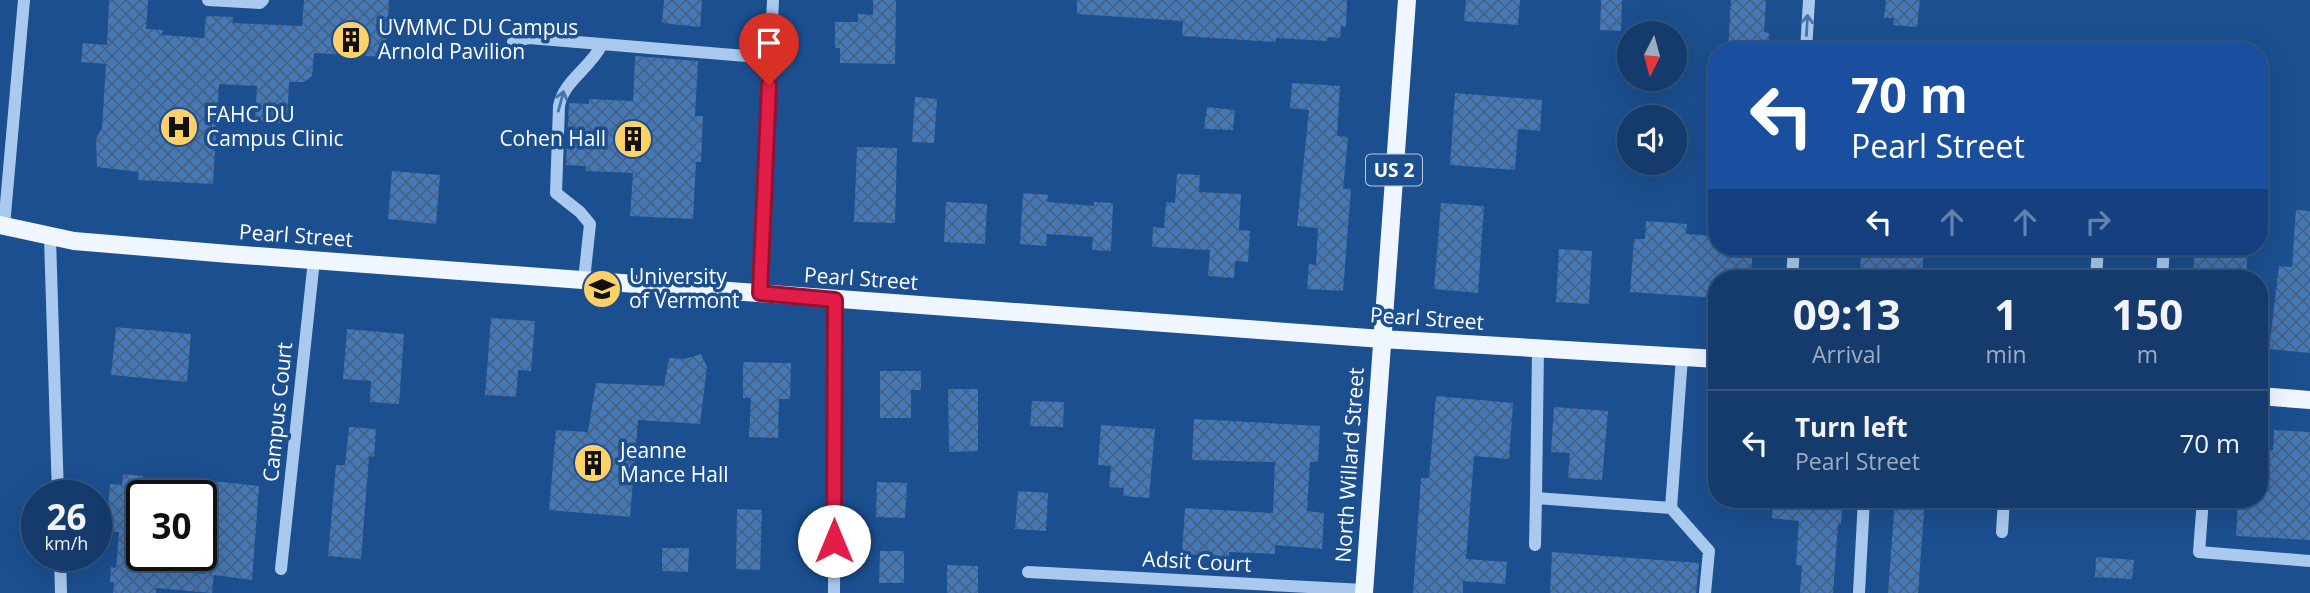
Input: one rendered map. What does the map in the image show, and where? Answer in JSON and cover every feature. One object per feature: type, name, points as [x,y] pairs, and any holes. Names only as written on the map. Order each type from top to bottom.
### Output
[{"type":"main road","name":"US 2","points":[[1382,340],[1407,0]]},
{"type":"main road","name":"Pearl Street","points":[[2,226],[50,238],[314,260],[1382,340],[1708,358]]},
{"type":"main road","name":"North Willard Street","points":[[1364,592],[1382,340]]},
{"type":"main road","points":[[2268,397],[2310,400]]},
{"type":"street","points":[[2,226],[24,0]]},
{"type":"street","points":[[208,0],[260,3],[263,0]]},
{"type":"street","points":[[760,293],[773,0]]},
{"type":"street","points":[[1807,42],[1809,0]]},
{"type":"street","points":[[513,42],[529,38],[770,58]]},
{"type":"street","points":[[584,280],[590,224],[580,212],[556,193],[561,93],[595,59],[602,44]]},
{"type":"street","points":[[50,238],[58,480]]},
{"type":"street","name":"Campus Court","points":[[281,569],[314,260]]},
{"type":"street","points":[[834,593],[835,300]]},
{"type":"street","points":[[1535,545],[1538,349]]},
{"type":"street","points":[[1671,508],[1682,357]]},
{"type":"street","points":[[1536,498],[1671,508],[1709,551],[1705,593]]},
{"type":"street","points":[[1859,593],[1864,508]]},
{"type":"street","points":[[2002,532],[2003,508]]},
{"type":"street","points":[[2202,508],[2199,552],[2310,561]]},
{"type":"street","points":[[60,571],[61,593]]},
{"type":"street","name":"Adsit Court","points":[[1028,572],[1364,592]]},
{"type":"building","points":[[109,0],[148,0],[146,29],[163,30],[162,35],[204,38],[206,16],[233,17],[233,23],[302,26],[304,0],[389,0],[386,57],[314,53],[312,76],[304,82],[289,82],[287,122],[255,120],[257,86],[219,84],[213,184],[138,180],[139,172],[97,167],[96,139],[102,128],[106,64],[81,62],[83,43],[107,45]]},
{"type":"building","points":[[664,0],[702,0],[700,27],[662,23]]},
{"type":"building","points":[[873,0],[896,0],[895,64],[840,63],[840,48],[835,48],[835,22],[858,22],[858,14],[873,15]]},
{"type":"building","points":[[1077,0],[1347,0],[1346,27],[1341,26],[1340,38],[1328,37],[1327,41],[1276,38],[1276,42],[1182,36],[1183,21],[1077,14]]},
{"type":"building","points":[[1466,0],[1520,0],[1518,25],[1464,21]]},
{"type":"building","points":[[1601,0],[1622,0],[1621,21],[1617,21],[1617,31],[1600,30]]},
{"type":"building","points":[[1731,0],[1766,0],[1764,32],[1769,33],[1768,42],[1729,42]]},
{"type":"building","points":[[1886,0],[1920,0],[1917,27],[1893,25],[1894,18],[1884,18]]},
{"type":"building","name":"Cohen Hall","points":[[635,56],[698,61],[695,116],[703,116],[701,162],[696,162],[693,219],[630,216],[633,173],[585,171],[586,166],[566,165],[569,103],[589,104],[589,99],[633,101]]},
{"type":"building","points":[[1292,83],[1340,86],[1337,136],[1348,137],[1343,189],[1351,189],[1343,291],[1307,289],[1309,264],[1316,265],[1318,228],[1297,226],[1309,110],[1290,108]]},
{"type":"building","points":[[1455,93],[1542,100],[1540,131],[1518,129],[1515,170],[1450,165]]},
{"type":"building","points":[[915,97],[937,99],[934,143],[912,142]]},
{"type":"building","points":[[1207,107],[1235,110],[1233,130],[1204,129]]},
{"type":"building","points":[[857,147],[897,148],[895,223],[854,222]]},
{"type":"building","points":[[392,171],[440,175],[436,224],[388,219]]},
{"type":"building","points":[[1177,174],[1200,175],[1199,192],[1241,194],[1239,230],[1250,231],[1248,262],[1235,261],[1234,278],[1208,276],[1210,250],[1152,247],[1153,227],[1164,228],[1166,202],[1175,203]]},
{"type":"building","points":[[1023,193],[1048,195],[1047,202],[1094,206],[1094,202],[1113,203],[1111,251],[1092,250],[1093,237],[1047,234],[1046,246],[1020,244]]},
{"type":"building","points":[[946,202],[987,204],[985,244],[944,242]]},
{"type":"building","points":[[1441,203],[1484,206],[1478,293],[1434,289]]},
{"type":"building","points":[[2296,210],[2310,211],[2310,353],[2269,349],[2279,266],[2292,267]]},
{"type":"building","points":[[1646,221],[1687,224],[1686,234],[1708,235],[1708,256],[1752,256],[1752,270],[1708,270],[1708,297],[1630,292],[1634,239],[1645,239]]},
{"type":"building","points":[[1559,249],[1592,251],[1589,304],[1556,302]]},
{"type":"building","points":[[1861,256],[1923,256],[1922,270],[1860,270]]},
{"type":"building","points":[[2194,256],[2247,256],[2247,270],[2194,270]]},
{"type":"building","points":[[491,318],[535,321],[531,371],[518,370],[516,397],[485,395]]},
{"type":"building","points":[[116,327],[191,334],[187,382],[111,375]]},
{"type":"building","points":[[347,329],[404,334],[399,404],[370,402],[371,381],[343,379]]},
{"type":"building","name":"Jeanne Mance Hall","points":[[701,354],[707,367],[700,424],[638,420],[630,517],[549,510],[556,430],[588,432],[596,383],[664,386],[669,358],[684,359]]},
{"type":"building","points":[[743,362],[791,363],[790,399],[779,399],[778,438],[749,437],[751,398],[743,398]]},
{"type":"building","points":[[880,371],[921,371],[921,390],[911,390],[911,418],[880,418]]},
{"type":"building","points":[[948,389],[978,389],[978,451],[949,452]]},
{"type":"building","points":[[1436,396],[1513,403],[1509,459],[1474,456],[1466,559],[1507,562],[1505,584],[1463,581],[1463,593],[1413,593],[1421,478],[1429,478]]},
{"type":"building","points":[[1032,401],[1064,402],[1063,427],[1030,426]]},
{"type":"building","points":[[1554,407],[1608,411],[1602,480],[1568,478],[1570,453],[1551,452]]},
{"type":"building","points":[[1194,419],[1320,426],[1318,462],[1310,462],[1307,511],[1324,513],[1322,549],[1275,545],[1275,554],[1229,552],[1229,557],[1182,554],[1185,508],[1273,513],[1275,462],[1192,460]]},
{"type":"building","points":[[1101,425],[1155,429],[1149,498],[1123,496],[1124,488],[1109,487],[1111,466],[1098,465]]},
{"type":"building","points":[[349,427],[376,429],[374,457],[369,456],[361,559],[328,556],[336,465],[345,465]]},
{"type":"building","points":[[2274,430],[2310,432],[2310,540],[2236,536],[2238,508],[2268,508],[2268,450],[2273,450]]},
{"type":"building","points":[[123,474],[143,476],[143,480],[126,480],[126,571],[206,574],[206,571],[217,571],[217,481],[259,486],[252,580],[214,575],[212,593],[156,588],[156,593],[113,593],[114,582],[110,582],[111,571],[112,567],[116,568],[119,532],[112,531],[112,484],[122,485]]},
{"type":"building","points":[[877,482],[907,483],[905,518],[876,517]]},
{"type":"building","points":[[1018,491],[1048,493],[1046,531],[1015,529]]},
{"type":"building","points":[[1773,508],[1842,508],[1841,524],[1838,524],[1833,593],[1800,593],[1802,566],[1796,565],[1799,521],[1772,518]]},
{"type":"building","points":[[1894,508],[1924,508],[1918,593],[1888,593]]},
{"type":"building","points":[[737,509],[762,510],[760,570],[736,569]]},
{"type":"building","points":[[662,548],[689,548],[688,572],[662,571]]},
{"type":"building","points":[[880,551],[904,551],[904,583],[879,583]]},
{"type":"building","points":[[1552,552],[1699,563],[1696,593],[1550,593]]},
{"type":"building","points":[[2096,557],[2134,560],[2132,579],[2095,577]]},
{"type":"building","points":[[947,565],[978,566],[978,593],[947,593]]},
{"type":"place","name":"UVMMC DU Campus Arnold Pavilion","points":[[351,40]]},
{"type":"place","name":"FAHC DU Campus Clinic","points":[[179,127]]},
{"type":"place","name":"Cohen Hall","points":[[633,139]]},
{"type":"place","name":"University of Vermont","points":[[602,289]]},
{"type":"place","name":"Jeanne Mance Hall","points":[[593,463]]},
{"type":"route","points":[[769,85],[760,293],[835,300],[834,541]]}]
